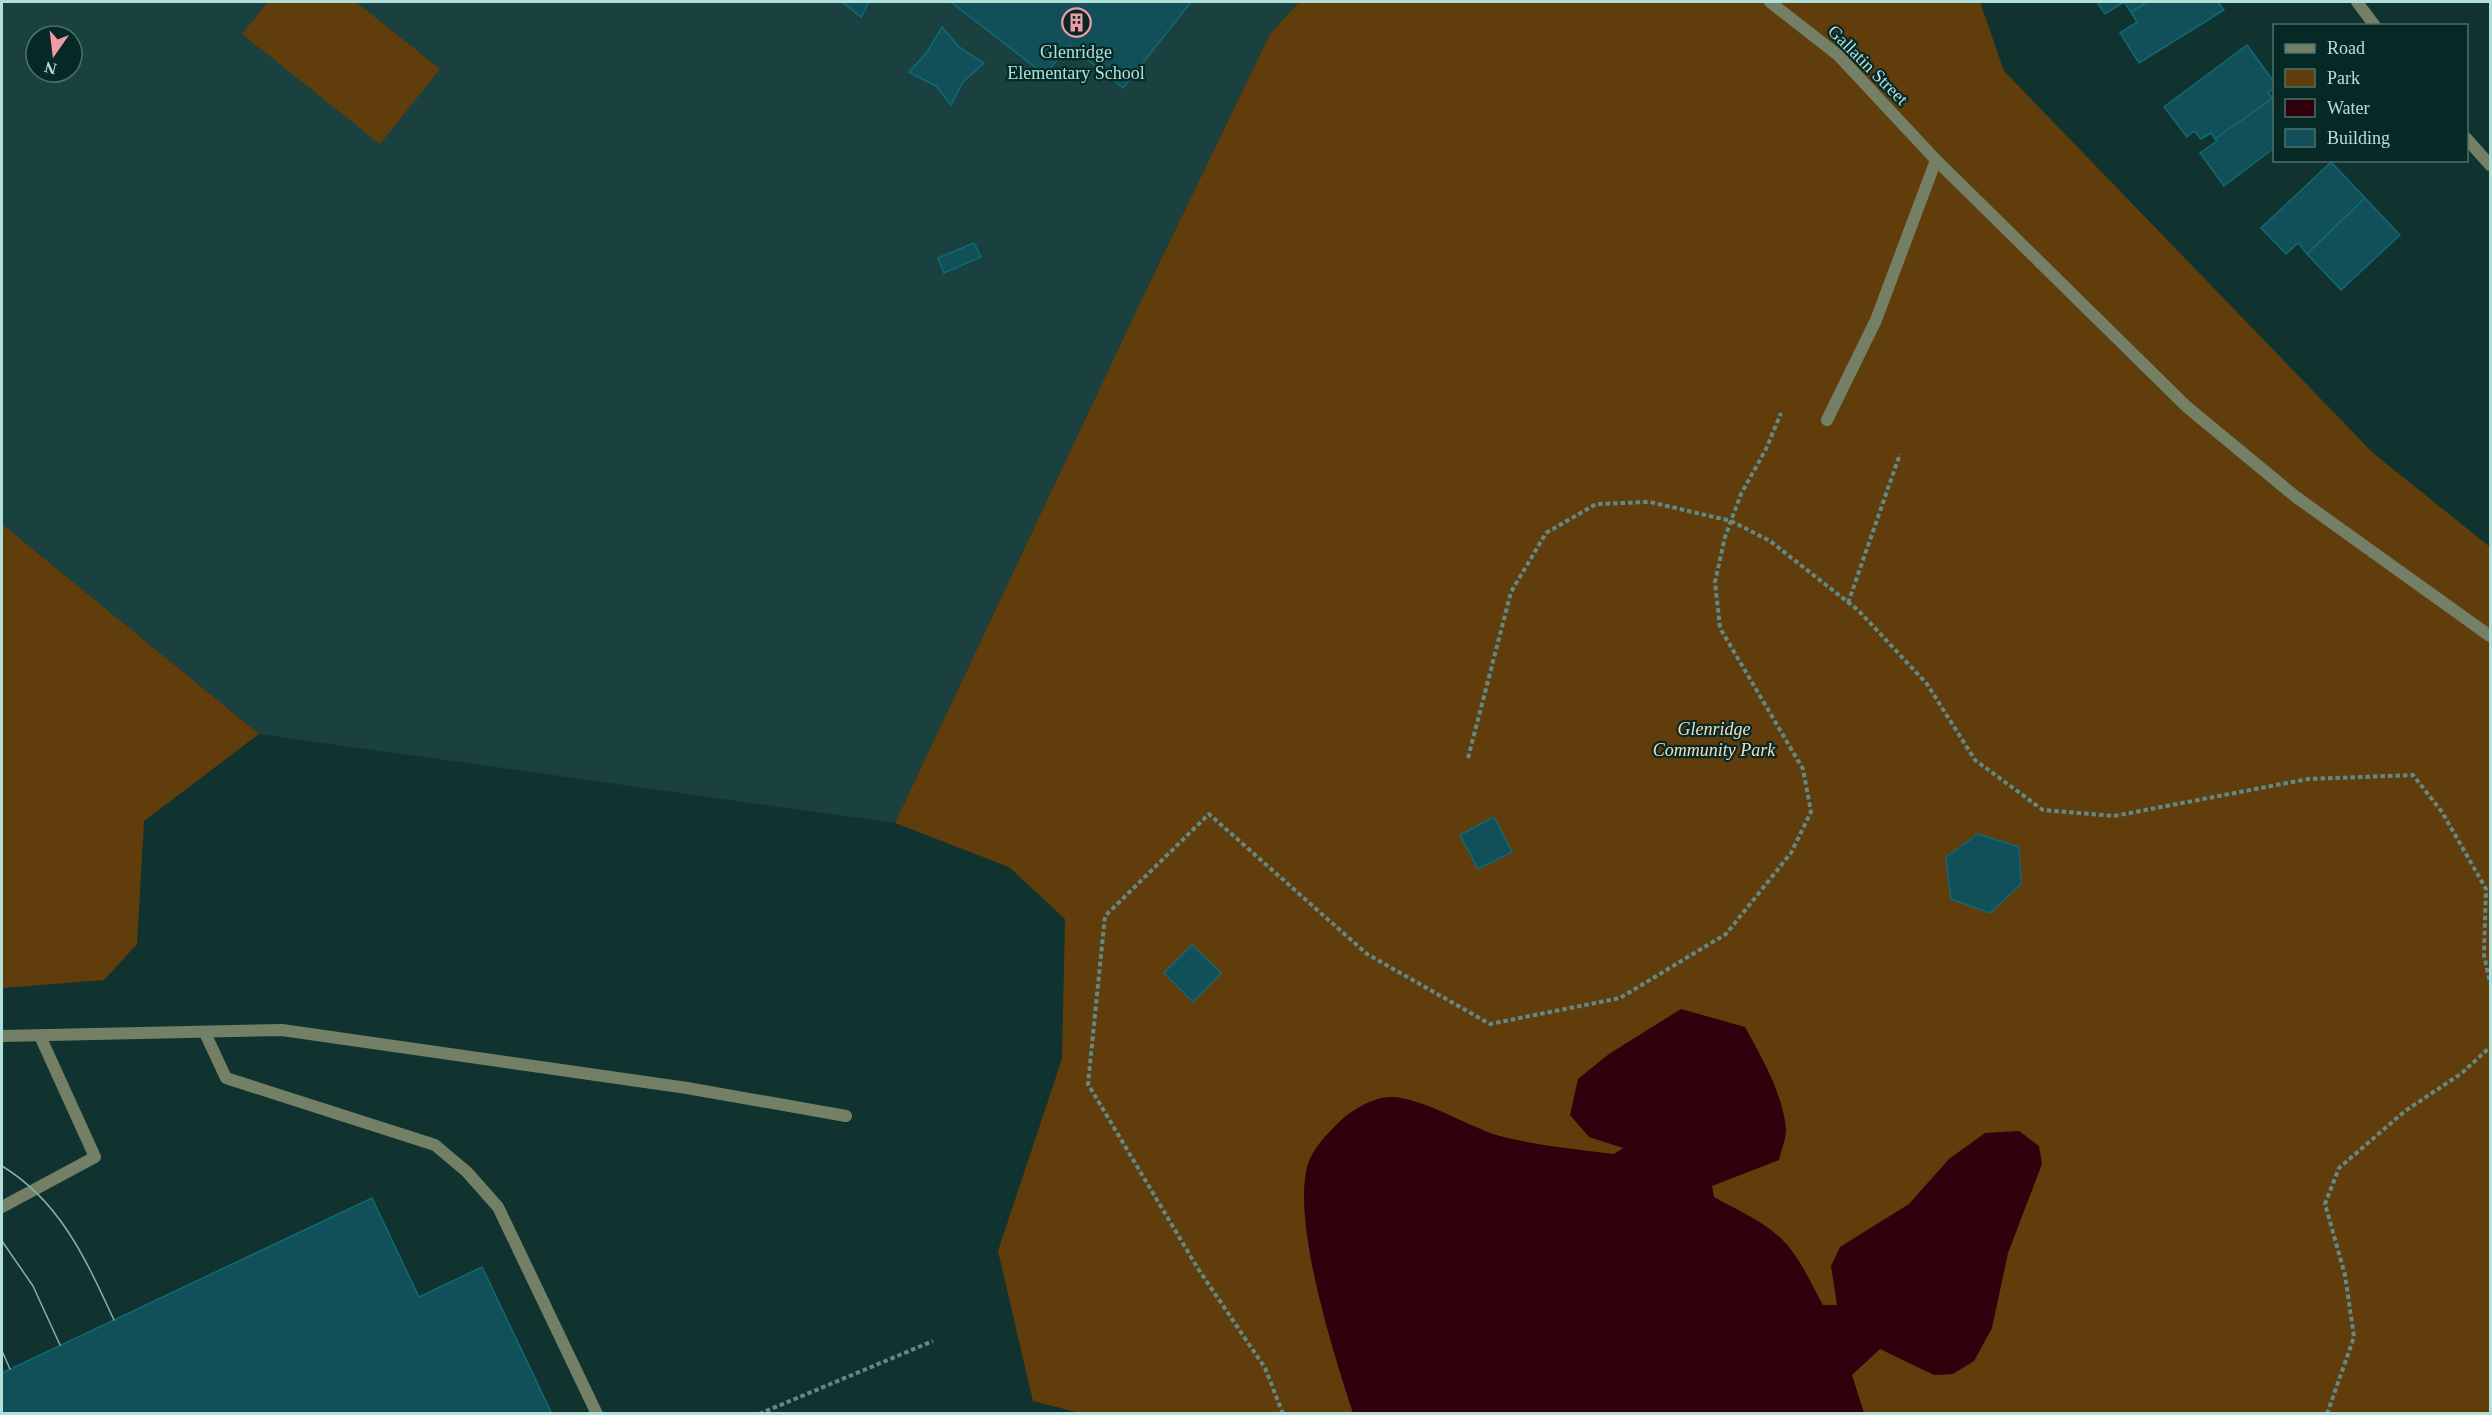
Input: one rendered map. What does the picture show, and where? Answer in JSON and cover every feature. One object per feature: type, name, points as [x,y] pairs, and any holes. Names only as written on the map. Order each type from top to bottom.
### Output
[{"type":"street","name":"Gallatin Street","points":[[1770,2],[1838,55],[1936,160],[2187,407],[2296,497],[2490,636]]},
{"type":"street","points":[[2357,2],[2374,24]]},
{"type":"street","points":[[2468,140],[2490,165]]},
{"type":"street","points":[[1827,420],[1876,320],[1936,160]]},
{"type":"street","points":[[2,1036],[282,1030],[687,1088],[846,1116]]},
{"type":"street","points":[[205,1033],[226,1078],[435,1146],[467,1172],[498,1207],[597,1413]]},
{"type":"street","points":[[2,1207],[95,1157],[40,1036]]},
{"type":"path","points":[[1283,1413],[1265,1368],[1197,1267],[1088,1084],[1105,916],[1209,814],[1367,954],[1490,1024],[1620,998],[1726,933],[1791,853],[1811,812],[1803,769],[1720,628],[1715,582],[1731,521],[1741,494],[1766,449],[1781,413]]},
{"type":"path","points":[[1848,603],[1900,454]]},
{"type":"path","points":[[1468,758],[1511,592],[1546,533],[1596,504],[1650,502],[1731,521],[1770,541],[1848,603],[1927,684],[1975,760],[2043,810],[2114,816],[2308,779],[2413,775],[2442,812],[2486,889],[2484,955],[2490,983]]},
{"type":"path","points":[[2327,1413],[2354,1337],[2345,1275],[2325,1204],[2339,1168],[2405,1111],[2462,1073],[2490,1047]]},
{"type":"path","points":[[759,1413],[933,1341]]},
{"type":"shaded area","points":[[2,2],[1299,2],[1270,34],[1140,303],[895,823],[259,734],[2,524]]},
{"type":"green space","points":[[268,2],[356,2],[440,69],[380,144],[242,34]]},
{"type":"green space","name":"Glenridge Community Park","points":[[1299,2],[1980,2],[2004,71],[2373,453],[2490,547],[2490,1413],[1084,1414],[1033,1401],[998,1251],[1062,1059],[1065,919],[1009,867],[895,823],[1140,303],[1270,34]]},
{"type":"green space","points":[[2,524],[259,734],[144,821],[137,944],[104,980],[2,988]]},
{"type":"water","points":[[1681,1009],[1745,1027],[1776,1088],[1784,1115],[1786,1132],[1779,1160],[1712,1186],[1714,1197],[1763,1224],[1784,1242],[1803,1268],[1823,1305],[1837,1305],[1831,1266],[1840,1247],[1909,1204],[1949,1159],[1985,1133],[2019,1131],[2039,1146],[2042,1164],[2008,1253],[1992,1328],[1974,1361],[1953,1374],[1934,1375],[1880,1349],[1852,1375],[1864,1413],[1353,1413],[1326,1324],[1309,1250],[1305,1216],[1304,1185],[1309,1161],[1322,1140],[1339,1122],[1356,1109],[1377,1099],[1391,1097],[1415,1101],[1482,1130],[1507,1138],[1614,1154],[1623,1148],[1589,1137],[1570,1115],[1578,1079],[1609,1054]]},
{"type":"building","points":[[842,2],[869,2],[861,17]]},
{"type":"building","name":"Glenridge Elementary School","points":[[951,2],[1191,2],[1123,88],[1069,45],[1045,75]]},
{"type":"building","points":[[2097,2],[2124,2],[2105,14]]},
{"type":"building","points":[[2124,2],[2147,2],[2131,12]]},
{"type":"building","points":[[2147,2],[2218,2],[2224,10],[2139,63],[2120,33],[2137,22],[2131,12]]},
{"type":"building","points":[[942,27],[959,47],[984,63],[963,82],[951,105],[936,86],[909,72],[927,52]]},
{"type":"building","points":[[2247,45],[2273,81],[2273,89],[2268,93],[2273,98],[2215,139],[2211,133],[2201,139],[2194,131],[2187,137],[2164,107]]},
{"type":"building","points":[[2273,98],[2273,149],[2224,186],[2200,153],[2217,141],[2215,139]]},
{"type":"building","points":[[2331,162],[2365,198],[2307,254],[2298,243],[2286,254],[2261,228]]},
{"type":"building","points":[[2365,198],[2400,235],[2341,290],[2307,254]]},
{"type":"building","points":[[974,243],[981,257],[944,273],[938,258]]},
{"type":"building","points":[[1494,817],[1512,852],[1478,869],[1460,835]]},
{"type":"building","points":[[1978,834],[2019,847],[2021,884],[1990,913],[1951,899],[1946,857]]},
{"type":"building","points":[[1192,945],[1221,973],[1193,1002],[1164,973]]},
{"type":"building","points":[[372,1198],[419,1297],[482,1267],[552,1414],[2,1414],[2,1373]]},
{"type":"tram line","points":[[2,1166],[23,1180],[56,1215],[70,1234],[114,1320]]},
{"type":"tram line","points":[[2,1241],[33,1286],[60,1345]]},
{"type":"tram line","points":[[2,1351],[10,1369]]},
{"type":"place","name":"Glenridge Elementary School","points":[[1076,23]]}]
